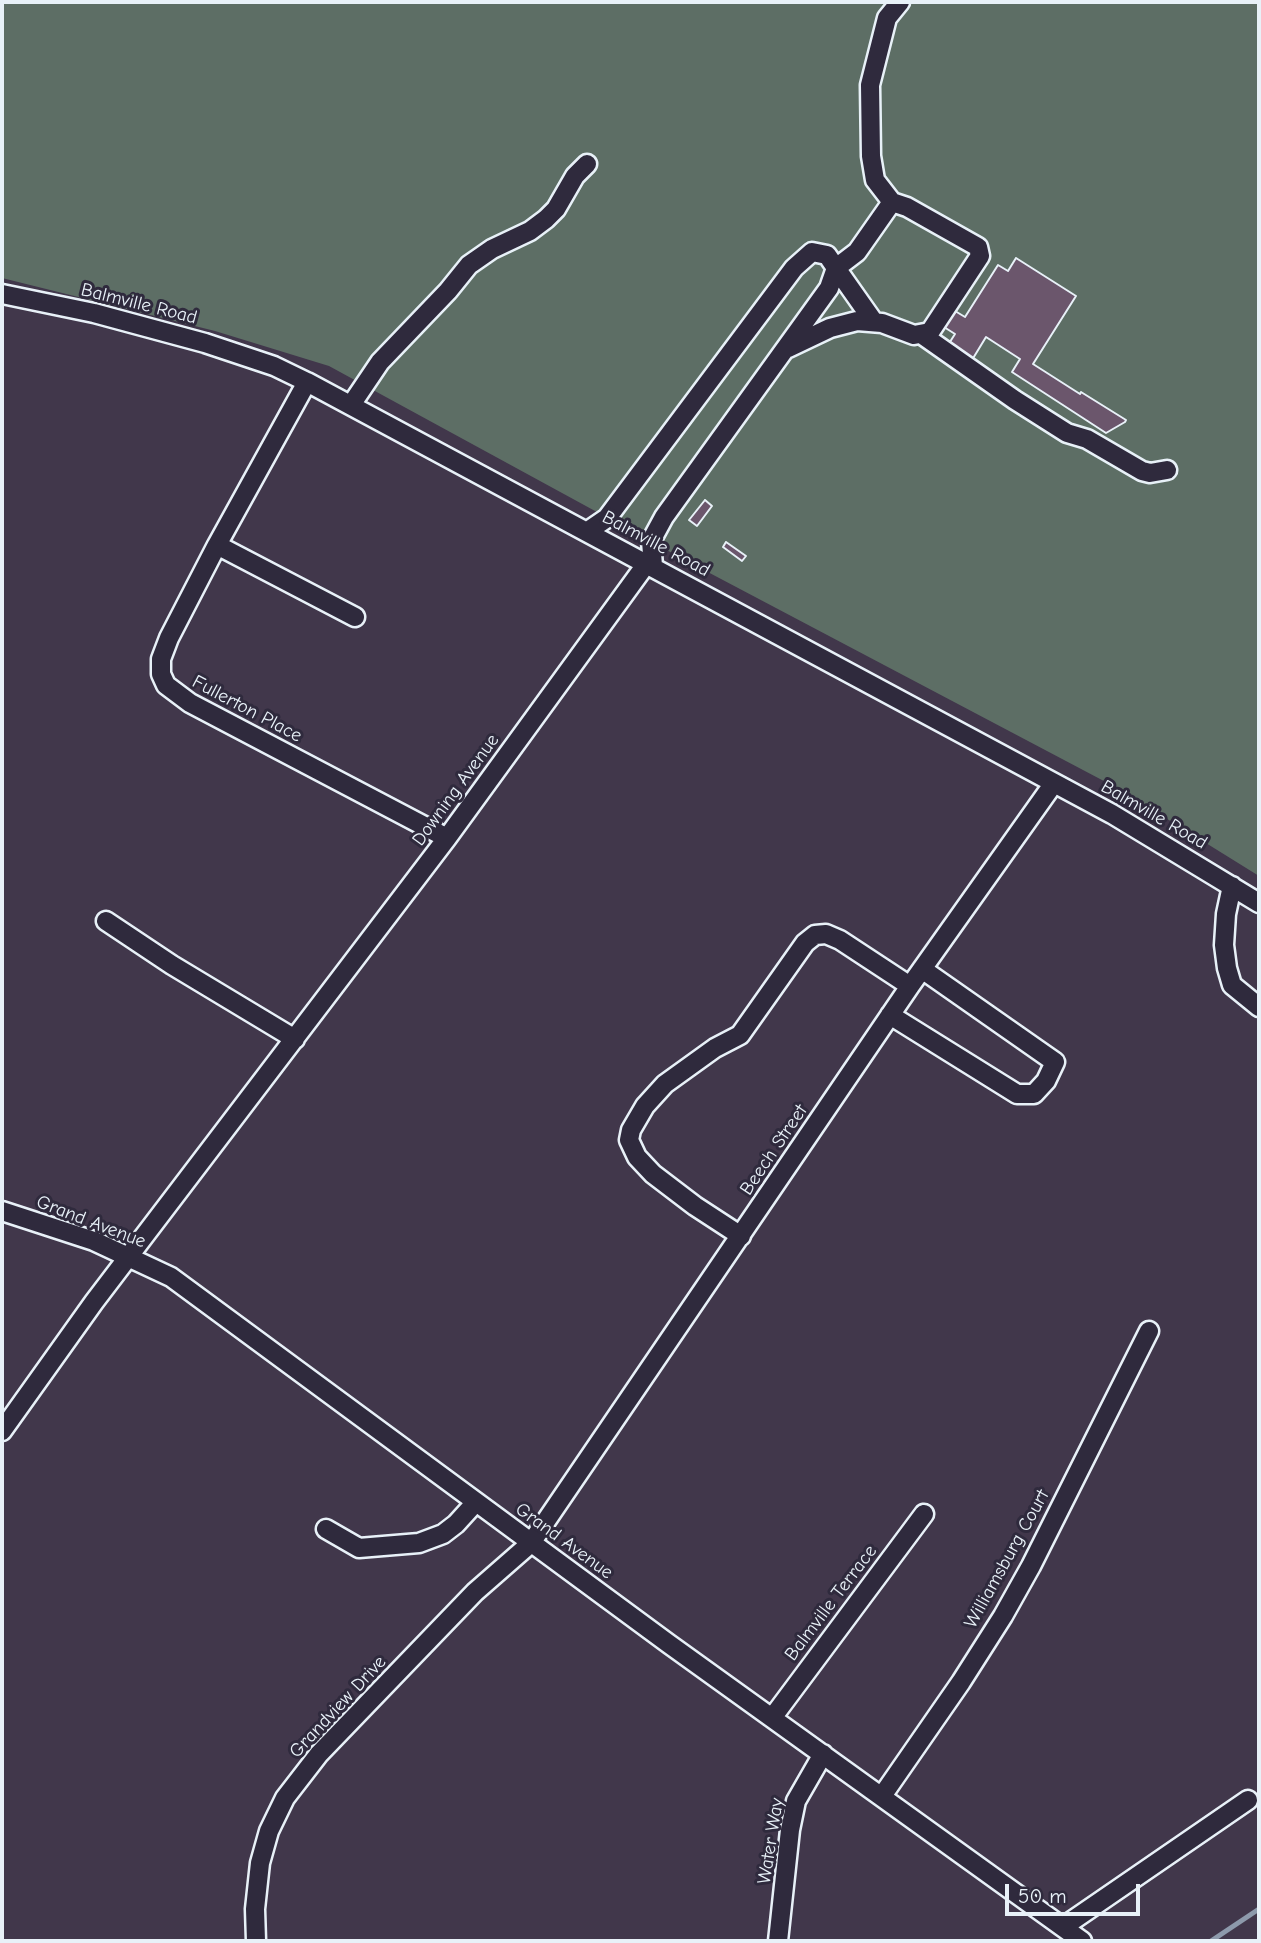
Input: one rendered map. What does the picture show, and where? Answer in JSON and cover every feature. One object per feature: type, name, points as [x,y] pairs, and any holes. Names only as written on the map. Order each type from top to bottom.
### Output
[{"type":"street","points":[[785,350],[830,328],[857,321],[874,322],[914,335],[930,332],[980,256],[978,247],[907,207],[892,202],[875,180],[871,156],[870,85],[887,18],[900,2]]},
{"type":"street","points":[[351,405],[380,362],[448,291],[469,265],[492,248],[530,231],[546,219],[556,209],[575,176],[587,164]]},
{"type":"street","points":[[650,564],[650,541],[664,517],[829,288],[836,268],[857,252],[892,202]]},
{"type":"street","points":[[588,531],[607,518],[794,268],[812,252],[827,255],[874,322]]},
{"type":"street","name":"Balmville Road","points":[[2,294],[94,313],[205,343],[274,366],[650,564],[1112,814],[1259,903]]},
{"type":"street","points":[[921,334],[1066,433],[1087,439],[1142,471],[1150,473],[1167,470]]},
{"type":"street","name":"Fullerton Place","points":[[307,382],[217,545],[165,649],[161,659],[161,674],[166,685],[190,703],[447,838]]},
{"type":"street","points":[[217,545],[355,617]]},
{"type":"street","name":"Downing Avenue","points":[[2,1431],[94,1302],[295,1040],[650,564]]},
{"type":"street","name":"Beech Street","points":[[531,1543],[890,1015],[1054,783]]},
{"type":"street","points":[[1233,886],[1226,914],[1224,945],[1227,968],[1232,985],[1259,1007]]},
{"type":"street","points":[[106,921],[295,1040]]},
{"type":"street","points":[[741,1236],[695,1206],[653,1174],[637,1157],[629,1140],[631,1130],[645,1106],[665,1084],[715,1048],[740,1035],[805,943],[815,935],[827,934],[841,940],[910,986]]},
{"type":"street","points":[[890,1015],[1017,1094],[1034,1094],[1046,1081],[1055,1062],[922,969]]},
{"type":"street","name":"Grand Avenue","points":[[2,1211],[93,1241],[171,1277],[531,1543],[1082,1941]]},
{"type":"street","name":"Williamsburg Court","points":[[882,1796],[1003,1616],[1031,1566],[1149,1331]]},
{"type":"street","points":[[326,1529],[359,1548],[419,1543],[443,1534],[456,1524],[475,1502]]},
{"type":"street","name":"Balmville Terrace","points":[[772,1718],[924,1514]]},
{"type":"street","name":"Grandview Drive","points":[[256,1941],[255,1909],[260,1863],[269,1831],[285,1798],[320,1754],[475,1592],[531,1543]]},
{"type":"street","name":"Water Way","points":[[778,1941],[790,1830],[796,1801],[823,1754]]},
{"type":"street","points":[[1063,1927],[1248,1800]]},
{"type":"green space","points":[[2,2],[1259,2],[1259,876],[1119,789],[685,560],[329,366],[215,331],[2,278]]},
{"type":"building","points":[[1016,258],[1076,296],[1033,364],[1126,420],[1125,422],[1106,433],[1012,372],[1020,359],[986,337],[972,360],[948,345],[955,334],[944,327],[955,311],[965,317],[998,265],[1008,271]]},
{"type":"building","points":[[705,500],[712,506],[697,526],[689,520]]},
{"type":"building","points":[[726,542],[746,556],[742,561],[723,547]]},
{"type":"waterway","points":[[1211,1941],[1259,1909]]}]
